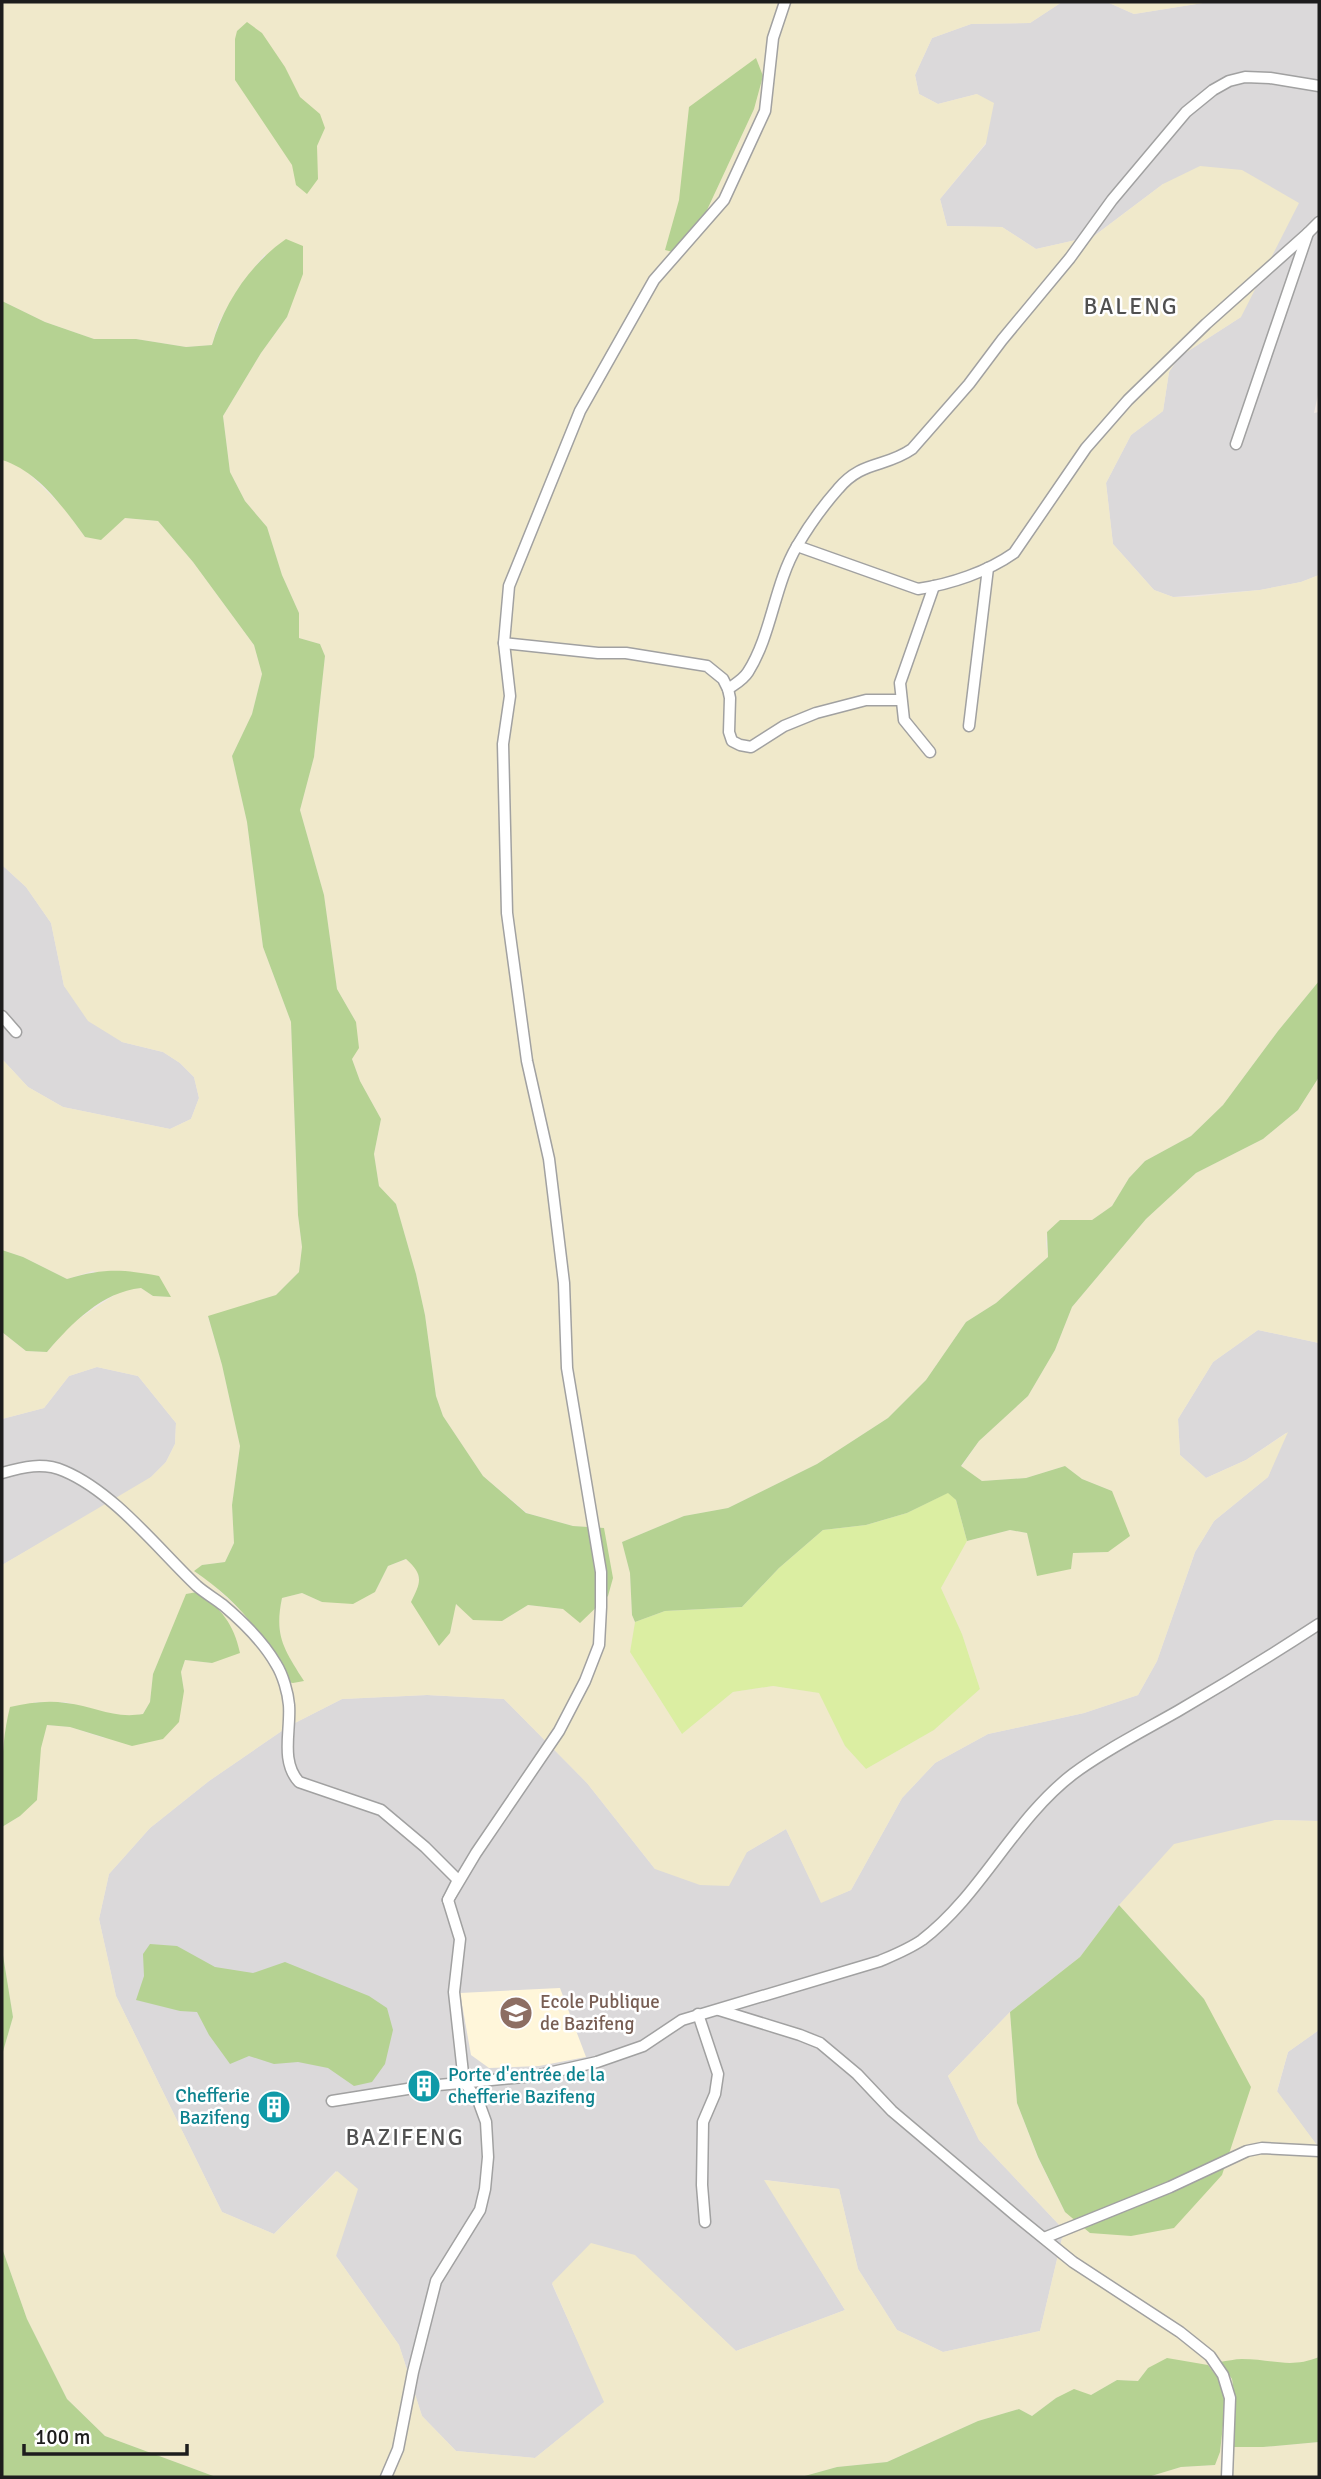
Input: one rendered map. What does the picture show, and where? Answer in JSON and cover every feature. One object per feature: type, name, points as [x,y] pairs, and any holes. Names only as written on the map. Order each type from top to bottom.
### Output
[{"type":"street","points":[[448,1900],[475,1853],[559,1731],[585,1681],[599,1645],[601,1607],[601,1572],[567,1368],[564,1283],[550,1158],[527,1061],[507,913],[502,744],[510,696],[503,643],[509,586],[580,411],[654,280],[724,200],[765,111],[774,38],[785,2]]},
{"type":"street","points":[[728,689],[742,680],[748,672],[797,546],[839,488],[856,471],[902,456],[912,449],[969,384],[1070,258],[1112,200],[1186,113],[1213,90],[1245,77],[1319,86]]},
{"type":"street","points":[[797,546],[918,589],[988,568],[1014,553],[1086,448],[1128,400],[1206,324],[1319,222]]},
{"type":"street","points":[[1236,444],[1308,233]]},
{"type":"street","points":[[969,726],[988,568]]},
{"type":"street","points":[[930,752],[904,720],[900,683],[934,586]]},
{"type":"street","points":[[503,643],[598,653],[626,653],[708,666],[723,679],[728,689],[729,732],[732,741],[751,747],[784,726],[816,713],[866,700],[900,700]]},
{"type":"street","points":[[2,1016],[16,1032]]},
{"type":"street","points":[[2,1473],[36,1465],[63,1471],[92,1487],[151,1538],[200,1589],[223,1606],[262,1645],[277,1665],[289,1704],[288,1761],[292,1774],[299,1782],[366,1803],[394,1818],[458,1881],[448,1900],[460,1939],[454,1992],[464,2082],[478,2100],[486,2122],[488,2157],[485,2189],[480,2210],[436,2281],[413,2372],[398,2449],[386,2477]]},
{"type":"street","points":[[332,2101],[424,2086],[535,2077],[597,2062],[643,2046],[682,2020],[698,2014],[880,1961],[905,1950],[922,1940],[955,1908],[1040,1804],[1073,1774],[1111,1749],[1240,1675],[1319,1624]]},
{"type":"street","points":[[718,2010],[820,2043],[857,2074],[902,2120],[1044,2238],[1084,2269],[1180,2332],[1210,2356],[1223,2375],[1230,2398],[1227,2477]]},
{"type":"street","points":[[698,2014],[718,2074],[715,2094],[703,2122],[702,2185],[705,2222]]},
{"type":"street","points":[[1044,2238],[1170,2187],[1247,2151],[1262,2148],[1319,2151]]},
{"type":"shaded area","points":[[2,2],[1062,2],[1030,23],[971,24],[932,38],[915,75],[919,94],[938,104],[977,94],[994,103],[986,143],[940,199],[947,226],[1002,227],[1036,249],[1094,236],[1163,184],[1200,166],[1242,170],[1299,203],[1241,317],[1179,357],[1169,372],[1163,411],[1131,435],[1106,483],[1113,544],[1154,590],[1173,597],[1193,597],[1260,590],[1301,582],[1319,575],[1319,981],[1223,1105],[1191,1136],[1145,1161],[1129,1178],[1112,1206],[1092,1220],[1060,1220],[1047,1232],[1048,1257],[996,1303],[966,1322],[926,1380],[888,1418],[817,1464],[728,1508],[684,1516],[622,1542],[630,1573],[632,1615],[635,1622],[630,1652],[682,1734],[733,1692],[773,1686],[820,1693],[845,1746],[866,1769],[934,1730],[980,1689],[962,1634],[941,1588],[967,1541],[1010,1530],[1027,1533],[1037,1575],[1073,1553],[1108,1552],[1112,1491],[1082,1479],[1065,1466],[1026,1478],[982,1481],[961,1467],[979,1441],[1028,1396],[1055,1350],[1072,1307],[1146,1219],[1196,1173],[1263,1139],[1298,1110],[1319,1077],[1319,1343],[1258,1330],[1213,1362],[1178,1419],[1180,1455],[1206,1478],[1246,1460],[1288,1432],[1268,1477],[1214,1521],[1195,1552],[1157,1661],[1138,1695],[1084,1713],[988,1734],[935,1763],[902,1798],[851,1890],[821,1903],[786,1829],[747,1852],[729,1886],[700,1885],[655,1869],[587,1783],[504,1699],[427,1695],[342,1699],[289,1726],[209,1781],[150,1828],[109,1874],[99,1919],[116,1996],[222,2212],[274,2234],[337,2171],[358,2189],[336,2256],[399,2345],[422,2416],[456,2451],[535,2458],[604,2402],[552,2283],[591,2243],[635,2255],[736,2351],[845,2310],[764,2180],[839,2189],[858,2269],[897,2330],[943,2352],[1040,2331],[1064,2230],[979,2140],[948,2076],[1010,2012],[1017,2103],[1038,2158],[1065,2212],[1204,1999],[1119,1905],[1174,1844],[1275,1820],[1319,1821],[1319,2030],[1288,2052],[1277,2091],[1319,2148],[1319,2357],[1304,2363],[1284,2364],[1241,2359],[1221,2363],[1232,2379],[1235,2399],[1232,2447],[1319,2442],[1319,2477],[1148,2477],[1181,2467],[1215,2465],[1226,2398],[1208,2365],[1193,2364],[1148,2368],[1138,2381],[1117,2380],[1091,2395],[1056,2398],[1032,2416],[1019,2409],[978,2421],[887,2462],[837,2467],[801,2477],[216,2477],[105,2436],[67,2399],[27,2319],[2,2248],[2,2055],[13,2017],[2,1949],[2,1827],[20,1816],[47,1725],[70,1727],[104,1738],[184,1691],[181,1672],[185,1660],[212,1663],[214,1604],[197,1592],[187,1594],[153,1674],[150,1702],[143,1714],[124,1717],[65,1702],[35,1702],[2,1759],[2,1565],[151,1477],[166,1462],[175,1444],[176,1423],[138,1376],[97,1367],[69,1376],[44,1408],[2,1419],[2,1332],[26,1351],[47,1352],[71,1324],[122,1290],[141,1288],[153,1296],[171,1297],[93,1271],[67,1279],[23,1257],[2,1250],[2,1059],[28,1087],[63,1107],[170,1129],[191,1119],[199,1098],[194,1077],[180,1063],[163,1052],[122,1042],[88,1021],[64,986],[51,923],[26,887],[2,865],[2,460],[20,465],[63,507],[85,537],[101,539],[125,518],[158,521],[193,562],[254,645],[262,674],[252,714],[232,756],[247,822],[263,947],[291,1022],[298,1215],[302,1247],[299,1272],[276,1295],[208,1317],[240,1446],[232,1505],[234,1543],[225,1562],[202,1565],[195,1572],[210,1582],[242,1612],[259,1632],[293,1683],[303,1680],[282,1646],[278,1618],[282,1598],[302,1593],[322,1602],[375,1592],[388,1566],[407,1559],[417,1569],[420,1584],[450,1633],[455,1604],[502,1621],[528,1605],[563,1609],[604,1528],[573,1526],[527,1513],[483,1476],[443,1416],[436,1396],[425,1315],[416,1274],[396,1204],[379,1186],[374,1154],[381,1119],[360,1081],[352,1059],[356,1022],[337,989],[324,895],[300,810],[314,757],[325,656],[320,644],[299,638],[299,613],[282,575],[267,527],[245,501],[230,472],[223,416],[261,353],[287,317],[265,254],[239,287],[218,324],[212,345],[186,347],[136,339],[94,339],[45,322],[2,301]]},
{"type":"shaded area","points":[[1062,2],[1107,2],[1134,14],[1209,2],[1319,2],[1319,390],[1314,413],[1319,412],[1319,575],[1301,582],[1260,590],[1173,597],[1154,590],[1113,544],[1106,483],[1131,435],[1163,411],[1169,372],[1179,357],[1241,317],[1163,184],[1094,236],[1036,249],[1002,227],[947,226],[940,199],[986,144],[977,94],[938,104],[919,94],[915,75],[932,38],[971,24],[1030,23]]},
{"type":"shaded area","points":[[1107,2],[1209,2],[1134,14]]},
{"type":"shaded area","points":[[2,865],[26,887],[51,923],[64,986],[122,1042],[163,1052],[180,1063],[194,1077],[199,1098],[191,1119],[170,1129],[63,1107],[28,1087],[2,1059]]},
{"type":"shaded area","points":[[1258,1330],[1319,1343],[1319,1821],[1275,1820],[1119,1905],[1080,1957],[1010,2012],[948,2076],[979,2140],[1064,2230],[1040,2331],[943,2352],[897,2330],[858,2269],[839,2189],[765,2180],[845,2310],[736,2351],[635,2256],[552,2284],[605,2402],[535,2458],[456,2451],[422,2416],[399,2345],[336,2256],[336,2171],[274,2234],[222,2212],[116,1996],[99,1919],[109,1874],[150,1828],[209,1781],[289,1726],[342,1699],[427,1695],[504,1699],[587,1783],[655,1869],[747,1852],[786,1829],[821,1902],[851,1890],[902,1798],[935,1763],[988,1734],[1084,1713],[1138,1695],[1157,1661],[1195,1552],[1214,1521],[1268,1477],[1286,1433],[1246,1460],[1206,1478],[1180,1455],[1178,1419],[1213,1362]]},
{"type":"shaded area","points":[[97,1367],[138,1376],[176,1423],[175,1444],[166,1462],[135,1489],[2,1565],[2,1419],[44,1408],[69,1376]]},
{"type":"shaded area","name":"Ecole Publique de Bazifeng","points":[[560,1988],[586,2057],[539,2066],[489,2068],[471,2055],[460,1993]]},
{"type":"shaded area","points":[[1319,2030],[1319,2148],[1277,2092],[1288,2052]]},
{"type":"green space","points":[[247,22],[262,33],[285,67],[300,97],[320,114],[325,128],[317,146],[318,179],[307,194],[296,185],[292,165],[235,80],[235,39],[237,31]]},
{"type":"green space","points":[[756,58],[763,76],[754,109],[700,225],[677,253],[665,250],[679,200],[689,107]]},
{"type":"green space","points":[[286,239],[303,246],[303,274],[287,317],[261,353],[223,416],[230,472],[245,501],[267,527],[282,575],[299,613],[299,638],[320,644],[325,656],[314,757],[300,810],[324,895],[337,989],[356,1022],[359,1048],[352,1059],[360,1081],[381,1119],[374,1154],[379,1186],[396,1204],[416,1274],[425,1315],[436,1396],[443,1416],[483,1476],[526,1513],[573,1526],[604,1528],[613,1578],[608,1596],[580,1623],[563,1609],[528,1605],[502,1621],[473,1620],[456,1604],[450,1633],[439,1646],[411,1602],[419,1579],[416,1570],[406,1559],[388,1566],[375,1592],[353,1604],[322,1602],[302,1593],[282,1598],[279,1622],[282,1642],[304,1681],[293,1683],[281,1681],[268,1648],[248,1618],[223,1593],[194,1571],[202,1565],[225,1562],[234,1543],[232,1505],[240,1446],[208,1316],[276,1295],[299,1272],[302,1247],[298,1215],[291,1022],[263,947],[247,822],[232,756],[252,714],[262,674],[254,645],[193,562],[158,521],[125,518],[101,540],[85,537],[49,491],[27,472],[2,460],[2,301],[45,322],[94,339],[136,339],[186,347],[212,345],[224,314],[240,286],[261,260]]},
{"type":"green space","points":[[1319,981],[1319,1077],[1298,1110],[1263,1139],[1196,1173],[1146,1219],[1072,1307],[1055,1350],[1028,1396],[979,1441],[961,1466],[982,1481],[1026,1478],[1065,1466],[1082,1479],[1112,1491],[1130,1536],[1108,1552],[1073,1553],[1071,1569],[1037,1576],[1027,1533],[1010,1530],[967,1541],[956,1500],[948,1493],[907,1513],[866,1525],[823,1530],[779,1568],[742,1607],[665,1611],[635,1622],[632,1615],[630,1573],[622,1542],[684,1516],[728,1508],[817,1464],[888,1418],[926,1380],[966,1322],[996,1303],[1048,1257],[1047,1232],[1060,1220],[1092,1220],[1112,1206],[1129,1178],[1145,1161],[1191,1136],[1223,1105]]},
{"type":"green space","points":[[2,1250],[23,1257],[67,1279],[113,1271],[159,1276],[171,1297],[153,1296],[141,1288],[113,1296],[77,1320],[47,1352],[26,1351],[2,1332]]},
{"type":"green space","points":[[949,1492],[956,1500],[967,1541],[941,1588],[962,1634],[980,1689],[934,1730],[866,1769],[845,1746],[819,1693],[773,1686],[733,1692],[682,1734],[630,1652],[635,1622],[665,1611],[742,1607],[779,1568],[823,1530],[866,1525],[907,1513]]},
{"type":"green space","points":[[197,1592],[213,1604],[230,1625],[240,1653],[212,1663],[185,1660],[181,1672],[184,1691],[179,1722],[163,1739],[132,1746],[70,1727],[47,1725],[41,1748],[37,1800],[20,1816],[2,1827],[3,1752],[10,1707],[38,1702],[59,1702],[113,1714],[143,1714],[150,1702],[153,1674],[186,1594]]},
{"type":"green space","points":[[1119,1905],[1204,1999],[1251,2087],[1222,2175],[1174,2228],[1131,2236],[1090,2233],[1065,2212],[1038,2157],[1017,2103],[1010,2012],[1080,1957]]},
{"type":"green space","points":[[150,1944],[177,1946],[215,1967],[253,1973],[285,1962],[369,1996],[387,2008],[393,2030],[385,2064],[372,2082],[354,2086],[328,2068],[298,2062],[274,2064],[249,2056],[230,2064],[209,2035],[197,2012],[180,2011],[136,2000],[144,1976],[143,1954]]},
{"type":"green space","points":[[2,1949],[13,2017],[2,2055]]},
{"type":"green space","points":[[2,2248],[27,2319],[67,2399],[105,2436],[216,2477],[2,2477]]},
{"type":"green space","points":[[1319,2357],[1319,2442],[1232,2447],[1235,2399],[1232,2379],[1220,2362],[1242,2359],[1290,2363]]},
{"type":"green space","points":[[1167,2358],[1208,2365],[1220,2381],[1226,2398],[1220,2452],[1215,2465],[1181,2467],[1148,2477],[801,2477],[837,2467],[887,2462],[978,2421],[1019,2409],[1032,2416],[1056,2398],[1074,2389],[1091,2395],[1117,2380],[1138,2381],[1148,2368]]},
{"type":"place","name":"Ecole Publique de Bazifeng","points":[[516,2013]]},
{"type":"place","name":"Porte d'entrée de la chefferie Bazifeng","points":[[424,2086]]},
{"type":"place","name":"Chefferie Bazifeng","points":[[274,2107]]},
{"type":"district","name":"BALENG","points":[[1131,306]]},
{"type":"district","name":"BAZIFENG","points":[[405,2137]]}]
